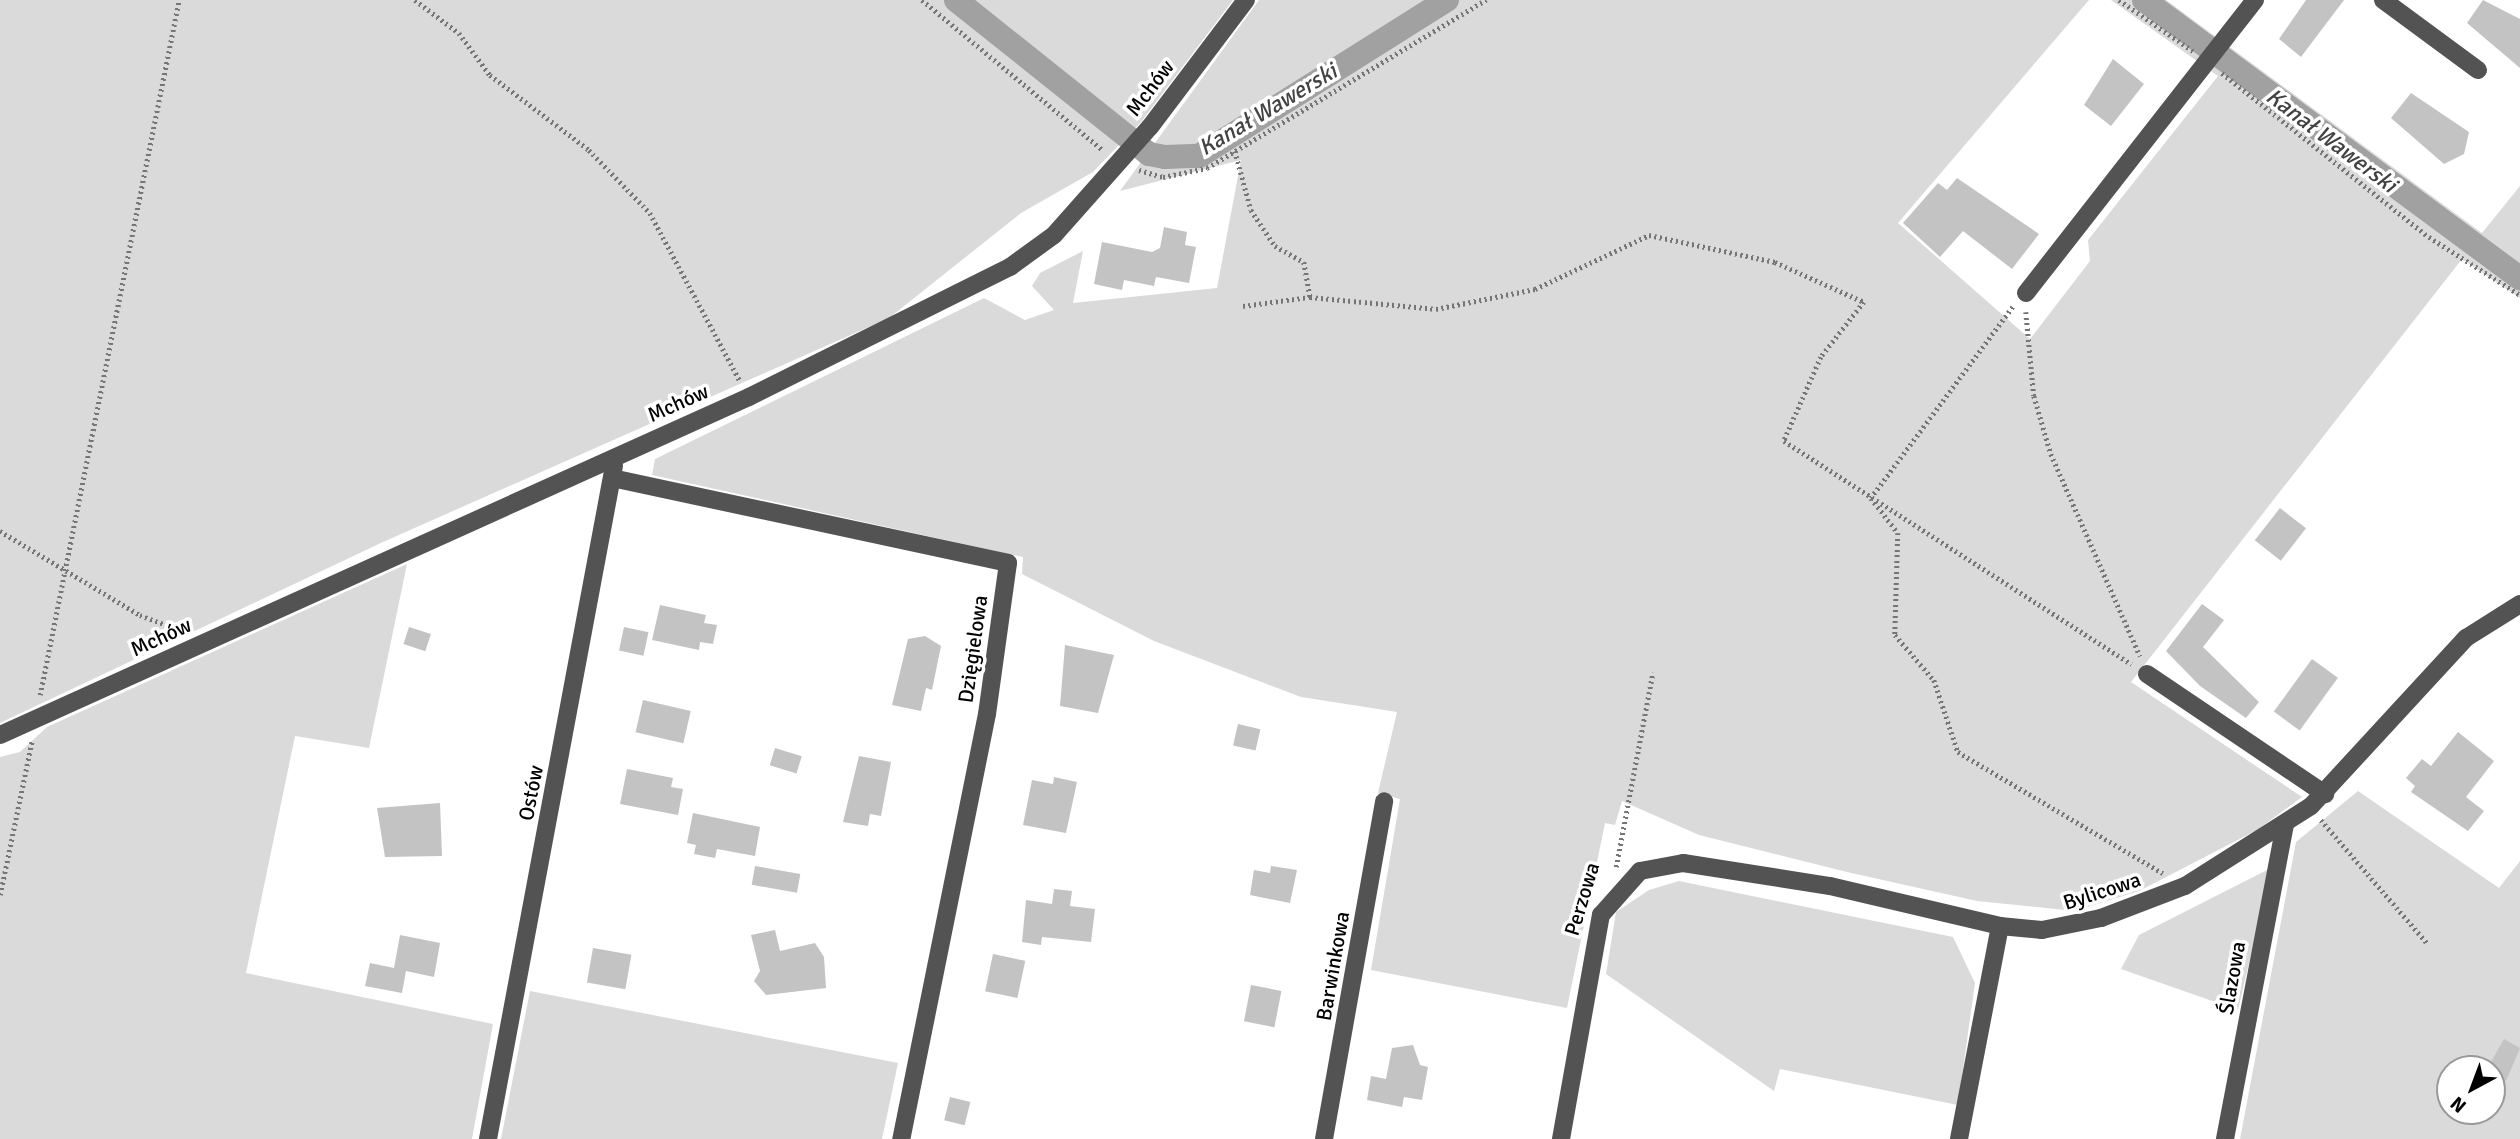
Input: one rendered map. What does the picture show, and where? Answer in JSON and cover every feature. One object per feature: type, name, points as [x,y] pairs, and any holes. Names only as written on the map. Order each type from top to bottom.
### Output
[{"type":"street","name":"Mchów","points":[[0,735],[749,397],[1010,267],[1054,235],[1150,127],[1246,0]]},
{"type":"street","points":[[2026,293],[2255,0]]},
{"type":"street","points":[[2382,0],[2478,69]]},
{"type":"street","name":"Ostów","points":[[488,1139],[615,456]]},
{"type":"street","name":"Dzięgielowa","points":[[612,478],[1008,563],[987,713],[901,1139]]},
{"type":"street","name":"Bylicowa","points":[[1610,900],[1640,871],[1683,863],[1829,886],[2000,926],[2072,927],[2185,886],[2311,806],[2325,794],[2466,638],[2520,604]]},
{"type":"street","points":[[2147,674],[2325,794]]},
{"type":"street","name":"Barwinkowa","points":[[1324,1139],[1384,801]]},
{"type":"street","name":"Ślazowa","points":[[2225,1139],[2285,824]]},
{"type":"street","name":"Perzowa","points":[[1561,1139],[1590,953],[1610,900]]},
{"type":"street","points":[[1959,1139],[2000,926]]},
{"type":"path","points":[[0,895],[36,721],[63,567],[179,0]]},
{"type":"path","points":[[415,0],[459,33],[491,75],[589,150],[650,213],[749,397]]},
{"type":"path","points":[[2119,0],[2207,61],[2429,237],[2520,295]]},
{"type":"path","points":[[1235,151],[1251,210],[1275,246],[1304,262],[1310,297]]},
{"type":"path","points":[[1243,306],[1310,297],[1436,309],[1535,289],[1649,235],[1775,262],[1864,302],[1821,357],[1784,441],[2147,674]]},
{"type":"path","points":[[1871,498],[2026,293]]},
{"type":"path","points":[[2026,293],[2034,396],[2051,454],[2147,674]]},
{"type":"path","points":[[1871,498],[1898,533],[1895,635],[1934,680],[1958,752],[2185,886]]},
{"type":"path","points":[[0,531],[140,615],[206,640]]},
{"type":"path","name":"Perzowa","points":[[1610,900],[1653,672]]},
{"type":"path","points":[[2311,806],[2428,944]]},
{"type":"shaded area","points":[[0,0],[1233,0],[1141,122],[1093,172],[1021,213],[889,318],[383,542],[0,723]]},
{"type":"shaded area","points":[[1259,0],[2089,0],[1898,223],[2030,339],[2090,261],[2088,240],[2218,76],[2111,0],[2166,0],[2482,233],[2520,186],[2520,298],[2462,259],[2131,682],[2302,797],[2257,830],[2139,891],[2075,911],[1977,901],[1847,872],[1699,835],[1622,801],[1615,825],[1605,823],[1567,1008],[1371,970],[1400,799],[1378,793],[1397,712],[1301,697],[1154,641],[1022,574],[1023,557],[652,475],[655,459],[984,298],[1025,320],[1054,310],[1032,286],[1040,273],[1083,251],[1073,303],[1217,288],[1241,160],[1120,191]]},
{"type":"shaded area","points":[[407,564],[369,748],[295,736],[246,973],[493,1024],[472,1139],[0,1139],[0,757],[20,752],[47,727]]},
{"type":"shaded area","points":[[2358,791],[2499,888],[2520,861],[2520,1139],[2240,1139],[2296,842]]},
{"type":"shaded area","points":[[2271,868],[2238,1010],[2121,969],[2139,935]]},
{"type":"shaded area","points":[[1679,881],[1953,937],[1975,983],[1958,1105],[1780,1069],[1774,1091],[1606,974],[1616,912],[1649,890]]},
{"type":"shaded area","points":[[530,991],[898,1063],[882,1139],[501,1139]]},
{"type":"building","points":[[2306,0],[2344,0],[2301,57],[2279,39]]},
{"type":"building","points":[[2483,0],[2520,19],[2520,68],[2467,23]]},
{"type":"building","points":[[2113,59],[2144,84],[2111,126],[2084,105]]},
{"type":"building","points":[[2411,93],[2469,132],[2464,154],[2444,164],[2391,118]]},
{"type":"building","points":[[1957,178],[2039,234],[2012,269],[1963,231],[1940,257],[1903,223],[1938,183],[1947,190]]},
{"type":"building","points":[[1164,227],[1187,232],[1185,245],[1196,247],[1189,283],[1156,277],[1154,286],[1124,280],[1122,290],[1094,284],[1102,242],[1152,252],[1160,248]]},
{"type":"building","points":[[2280,508],[2306,528],[2281,561],[2255,540]]},
{"type":"building","points":[[2202,604],[2224,620],[2203,647],[2259,702],[2246,718],[2200,686],[2166,651]]},
{"type":"building","points":[[660,605],[706,615],[704,623],[717,625],[713,644],[700,642],[699,650],[652,640]]},
{"type":"building","points":[[409,627],[431,634],[425,651],[403,644]]},
{"type":"building","points":[[624,627],[648,632],[643,656],[619,650]]},
{"type":"building","points":[[925,636],[941,646],[932,690],[926,688],[921,711],[892,705],[908,639]]},
{"type":"building","points":[[1065,645],[1114,655],[1098,713],[1060,706]]},
{"type":"building","points":[[2312,659],[2338,678],[2300,730],[2274,712]]},
{"type":"building","points":[[643,700],[691,711],[683,743],[636,732]]},
{"type":"building","points":[[1238,724],[1260,729],[1255,751],[1233,745]]},
{"type":"building","points":[[2458,732],[2494,761],[2466,797],[2484,811],[2468,831],[2411,792],[2415,786],[2406,778],[2422,759],[2431,766]]},
{"type":"building","points":[[775,748],[802,756],[797,773],[770,765]]},
{"type":"building","points":[[859,756],[891,762],[881,816],[870,814],[868,826],[843,822]]},
{"type":"building","points":[[627,769],[673,778],[671,787],[683,789],[678,815],[620,804]]},
{"type":"building","points":[[1054,777],[1077,782],[1066,833],[1023,825],[1032,780],[1053,784]]},
{"type":"building","points":[[440,803],[442,856],[385,857],[377,808]]},
{"type":"building","points":[[693,813],[760,827],[755,856],[717,849],[715,858],[694,854],[696,845],[687,843]]},
{"type":"building","points":[[755,866],[800,874],[797,893],[752,885]]},
{"type":"building","points":[[1271,866],[1297,870],[1290,903],[1250,895],[1254,870],[1270,873]]},
{"type":"building","points":[[1054,889],[1072,891],[1070,906],[1095,909],[1091,942],[1042,937],[1041,945],[1022,942],[1026,900],[1052,904]]},
{"type":"building","points":[[775,930],[780,951],[815,943],[824,957],[826,988],[766,995],[754,981],[760,971],[751,935]]},
{"type":"building","points":[[400,935],[440,943],[434,977],[406,971],[402,993],[365,986],[370,963],[394,968]]},
{"type":"building","points":[[593,948],[631,955],[625,989],[587,982]]},
{"type":"building","points":[[993,954],[1025,961],[1017,998],[985,991]]},
{"type":"building","points":[[1251,985],[1281,991],[1274,1027],[1244,1021]]},
{"type":"building","points":[[2504,1039],[2520,1048],[2506,1081],[2506,1055],[2495,1055]]},
{"type":"building","points":[[1413,1045],[1420,1065],[1428,1067],[1422,1100],[1404,1097],[1402,1107],[1367,1100],[1371,1076],[1386,1079],[1392,1048]]},
{"type":"building","points":[[950,1097],[970,1102],[965,1125],[944,1120]]},
{"type":"waterway","name":"Kanał Wawerski","points":[[956,0],[1149,154],[1165,157],[1199,156],[1447,0]]},
{"type":"waterway","name":"Kanał Wawerski","points":[[2144,0],[2520,278]]}]
